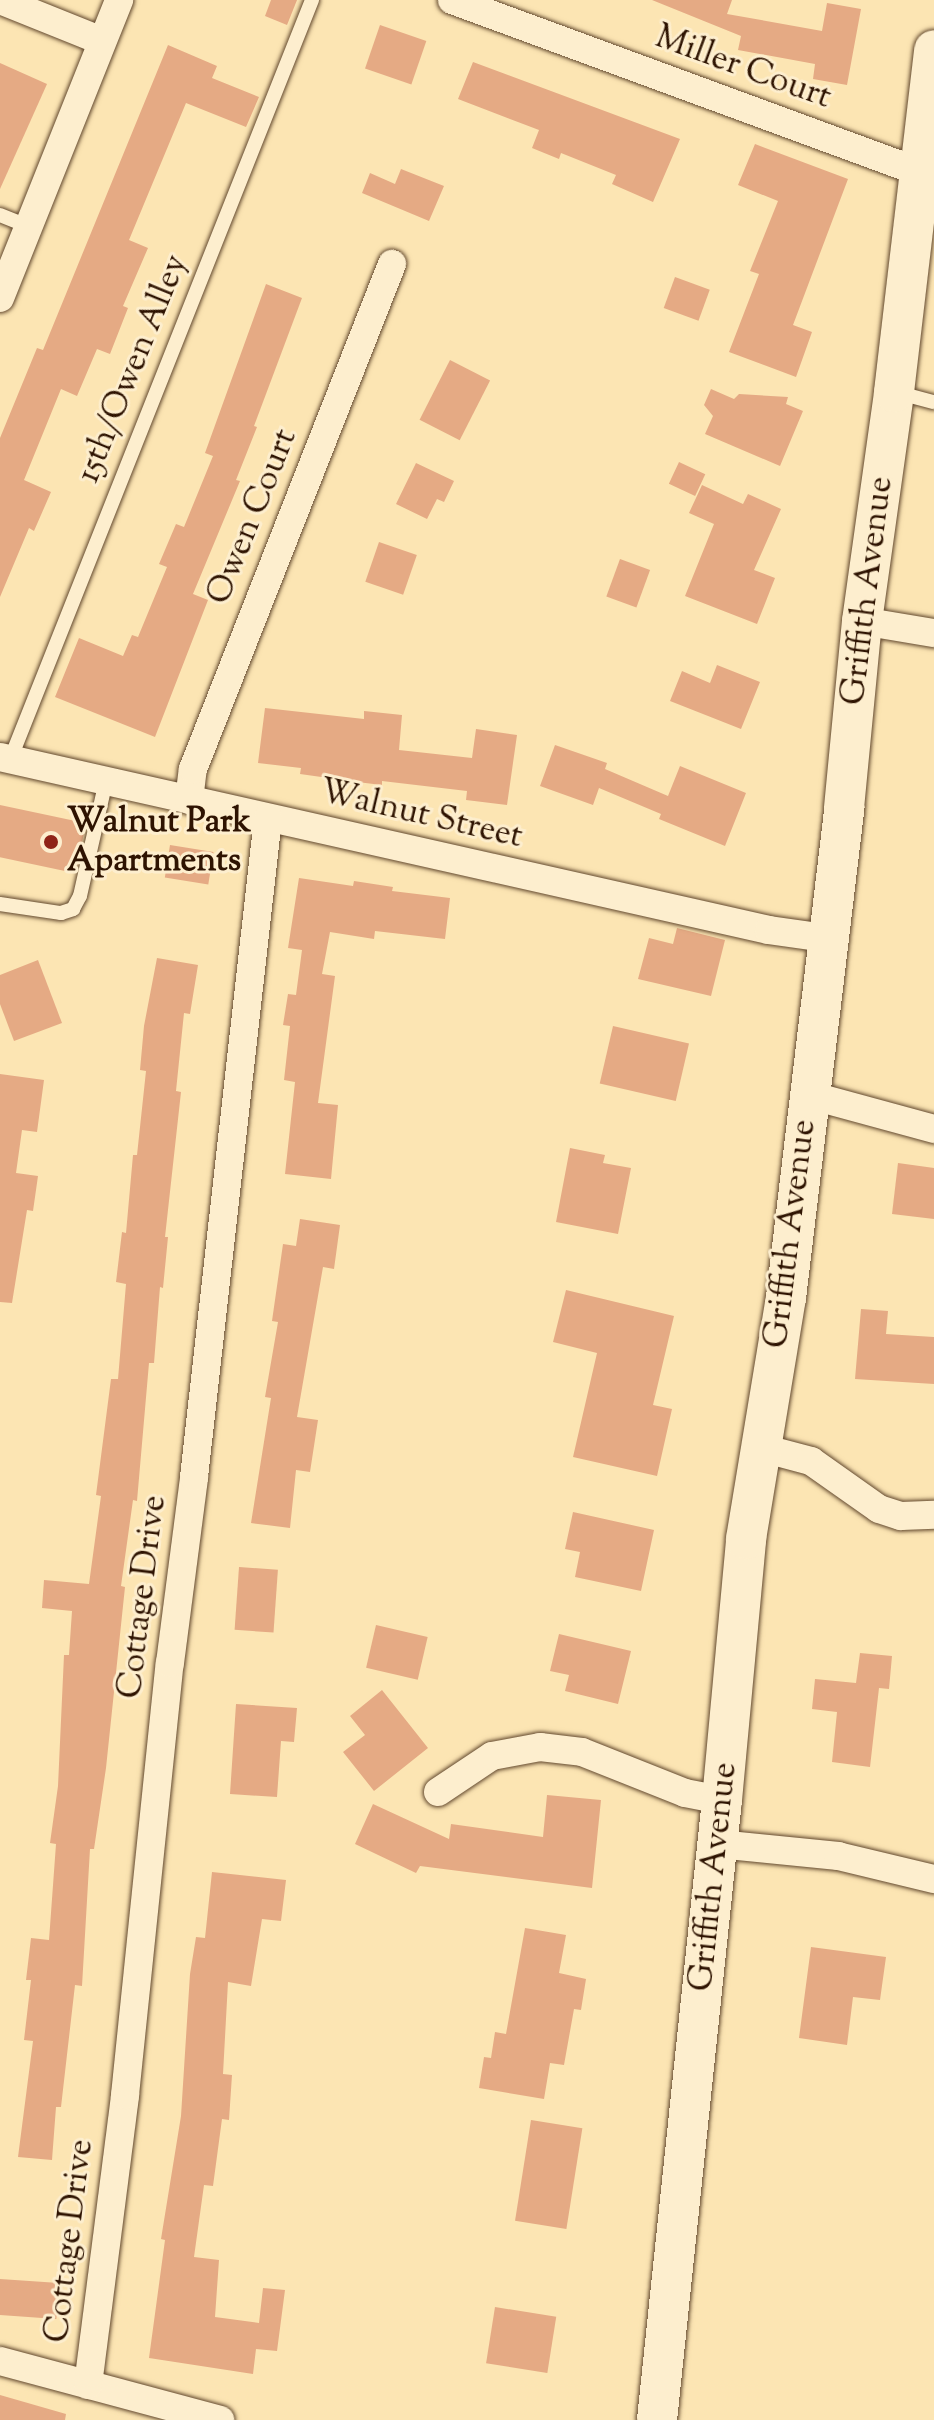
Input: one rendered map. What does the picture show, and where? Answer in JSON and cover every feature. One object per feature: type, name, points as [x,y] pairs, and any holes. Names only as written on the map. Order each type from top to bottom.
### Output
[{"type":"street","points":[[0,0],[102,41]]},
{"type":"street","points":[[0,298],[119,0]]},
{"type":"street","name":"Miller Court","points":[[452,0],[918,171]]},
{"type":"street","name":"Griffith Avenue","points":[[657,2420],[718,1844],[746,1539],[786,1298],[826,938],[844,808],[862,621],[894,392],[933,60]]},
{"type":"street","name":"Owen Court","points":[[189,800],[193,769],[392,264]]},
{"type":"street","points":[[862,621],[934,633]]},
{"type":"street","name":"Walnut Street","points":[[5,758],[769,930],[826,938]]},
{"type":"street","name":"Cottage Drive","points":[[88,2385],[125,2095],[170,1663],[194,1477],[268,818]]},
{"type":"street","points":[[809,1095],[934,1129]]},
{"type":"street","points":[[762,1448],[811,1461],[858,1498],[879,1509],[901,1516],[934,1515]]},
{"type":"street","points":[[438,1792],[492,1756],[540,1747],[582,1752],[685,1793],[722,1800]]},
{"type":"street","points":[[718,1844],[838,1856],[934,1879]]},
{"type":"street","points":[[0,2361],[220,2420]]},
{"type":"lane","name":"15th/Owen Alley","points":[[5,758],[312,0]]},
{"type":"lane","points":[[0,215],[29,227]]},
{"type":"lane","points":[[894,392],[934,402]]},
{"type":"lane","points":[[0,904],[61,913],[73,909],[80,896],[106,781]]},
{"type":"building","points":[[271,0],[297,0],[287,25],[265,16]]},
{"type":"building","points":[[652,0],[732,0],[727,14],[822,31],[827,3],[861,9],[847,85],[813,79],[815,64],[738,50],[741,36]]},
{"type":"building","points":[[380,25],[426,41],[411,84],[365,68]]},
{"type":"building","points":[[168,45],[217,66],[212,78],[259,97],[246,127],[186,103],[129,240],[148,248],[123,306],[128,308],[110,354],[97,349],[77,396],[61,389],[24,480],[51,492],[34,531],[29,528],[0,597],[0,438],[37,348],[43,350]]},
{"type":"building","points":[[473,62],[680,139],[653,202],[612,184],[616,175],[561,153],[559,159],[532,148],[539,130],[458,99]]},
{"type":"building","points":[[0,63],[47,84],[0,189]]},
{"type":"building","points":[[755,144],[848,179],[793,325],[812,332],[796,377],[729,352],[759,274],[750,271],[778,201],[738,185]]},
{"type":"building","points":[[401,169],[444,186],[429,221],[362,193],[370,173],[395,184]]},
{"type":"building","points":[[675,277],[710,290],[698,321],[664,308]]},
{"type":"building","points":[[266,284],[302,298],[254,426],[257,427],[236,480],[240,481],[193,594],[208,600],[155,737],[55,697],[79,638],[123,656],[132,635],[138,637],[167,567],[159,564],[176,524],[184,527],[213,456],[205,453]]},
{"type":"building","points":[[450,360],[490,380],[460,440],[420,420]]},
{"type":"building","points":[[711,389],[734,399],[739,394],[788,397],[786,404],[803,411],[780,466],[705,434],[713,416],[704,405]]},
{"type":"building","points":[[679,462],[705,474],[695,496],[669,484]]},
{"type":"building","points":[[416,463],[454,481],[444,502],[437,499],[427,519],[396,504]]},
{"type":"building","points":[[702,485],[743,504],[748,494],[781,509],[754,570],[775,578],[757,624],[685,596],[714,524],[689,513]]},
{"type":"building","points":[[379,542],[417,555],[403,595],[365,582]]},
{"type":"building","points":[[620,559],[650,570],[636,608],[606,597]]},
{"type":"building","points":[[717,665],[760,682],[741,729],[670,701],[682,671],[710,683]]},
{"type":"building","points":[[265,708],[364,719],[364,711],[402,715],[399,750],[472,758],[476,729],[517,735],[507,805],[466,800],[467,791],[382,781],[382,785],[357,782],[300,774],[301,768],[258,763]]},
{"type":"building","points":[[555,745],[607,763],[605,769],[668,796],[680,766],[746,793],[725,846],[659,819],[661,814],[599,788],[593,805],[540,786]]},
{"type":"building","name":"Walnut Park Apartments","points":[[0,805],[86,823],[75,873],[0,857]]},
{"type":"building","points":[[170,845],[213,852],[208,884],[165,878]]},
{"type":"building","points":[[299,878],[353,886],[354,881],[393,887],[392,891],[450,898],[445,939],[375,931],[374,939],[330,932],[322,974],[335,976],[318,1103],[338,1105],[331,1179],[285,1174],[295,1082],[284,1080],[290,1026],[283,1025],[288,994],[296,995],[302,950],[288,948]]},
{"type":"building","points":[[677,928],[725,940],[711,996],[638,979],[649,938],[673,944]]},
{"type":"building","points":[[157,958],[198,965],[190,1014],[184,1013],[176,1091],[181,1092],[165,1237],[168,1237],[163,1288],[160,1287],[154,1363],[149,1363],[137,1501],[133,1500],[121,1586],[125,1587],[106,1768],[94,1849],[90,1849],[82,1986],[75,1985],[61,2107],[56,2107],[52,2160],[18,2157],[33,2041],[24,2040],[31,1980],[26,1980],[31,1938],[49,1940],[56,1844],[50,1843],[58,1786],[64,1655],[69,1655],[72,1611],[42,1608],[44,1580],[89,1584],[101,1496],[96,1495],[111,1379],[118,1379],[126,1284],[116,1282],[122,1232],[126,1233],[133,1155],[137,1155],[146,1071],[140,1070],[144,1026]]},
{"type":"building","name":"Walnut Park Apartments","points":[[38,960],[62,1023],[14,1041],[0,1004],[0,975]]},
{"type":"building","points":[[613,1026],[689,1044],[676,1101],[600,1083]]},
{"type":"building","points":[[0,1074],[44,1080],[37,1132],[22,1130],[16,1173],[38,1176],[33,1211],[27,1210],[12,1303],[0,1302]]},
{"type":"building","points":[[570,1148],[605,1155],[603,1163],[631,1168],[618,1234],[556,1222]]},
{"type":"building","points":[[898,1163],[934,1168],[934,1219],[892,1214]]},
{"type":"building","points":[[300,1219],[340,1225],[334,1269],[323,1267],[297,1417],[318,1420],[310,1472],[296,1470],[290,1528],[251,1523],[271,1398],[265,1397],[278,1322],[272,1321],[283,1244],[296,1246]]},
{"type":"building","points":[[566,1290],[674,1316],[653,1405],[672,1409],[657,1476],[573,1457],[597,1353],[553,1342]]},
{"type":"building","points":[[861,1309],[888,1311],[886,1334],[934,1337],[934,1384],[855,1379]]},
{"type":"building","points":[[573,1512],[654,1530],[641,1591],[575,1577],[580,1552],[565,1549]]},
{"type":"building","points":[[239,1567],[278,1570],[274,1633],[235,1630]]},
{"type":"building","points":[[376,1625],[428,1637],[418,1680],[366,1668]]},
{"type":"building","points":[[559,1634],[631,1651],[618,1704],[565,1691],[569,1675],[550,1671]]},
{"type":"building","points":[[860,1653],[892,1656],[889,1689],[879,1688],[870,1767],[832,1762],[837,1712],[812,1709],[815,1679],[856,1683]]},
{"type":"building","points":[[382,1690],[428,1748],[374,1791],[343,1752],[365,1735],[350,1716]]},
{"type":"building","points":[[236,1704],[297,1708],[294,1742],[281,1741],[277,1797],[230,1794]]},
{"type":"building","points":[[547,1795],[601,1800],[592,1888],[420,1866],[416,1873],[355,1844],[373,1804],[449,1839],[451,1824],[543,1837]]},
{"type":"building","points":[[212,1872],[286,1880],[281,1921],[262,1919],[251,1986],[228,1982],[223,2074],[232,2075],[229,2120],[222,2119],[213,2186],[204,2185],[194,2257],[219,2260],[215,2317],[259,2323],[263,2288],[285,2290],[277,2351],[256,2349],[253,2374],[149,2358],[165,2240],[161,2239],[181,2116],[190,1974],[196,1937],[205,1938]]},
{"type":"building","points":[[525,1928],[566,1935],[559,1973],[586,1979],[581,2010],[574,2009],[564,2065],[550,2063],[544,2099],[479,2088],[484,2057],[491,2058],[495,2032],[506,2034]]},
{"type":"building","points":[[811,1947],[886,1957],[880,2000],[853,1997],[847,2045],[799,2038]]},
{"type":"building","points":[[531,2120],[582,2128],[566,2229],[515,2221]]},
{"type":"building","points":[[0,2279],[59,2283],[56,2319],[0,2315]]},
{"type":"building","points":[[495,2307],[556,2317],[547,2373],[486,2363]]},
{"type":"building","points":[[0,2395],[66,2414],[65,2420],[0,2420]]},
{"type":"place","name":"Walnut Park Apartments","points":[[51,842]]}]
